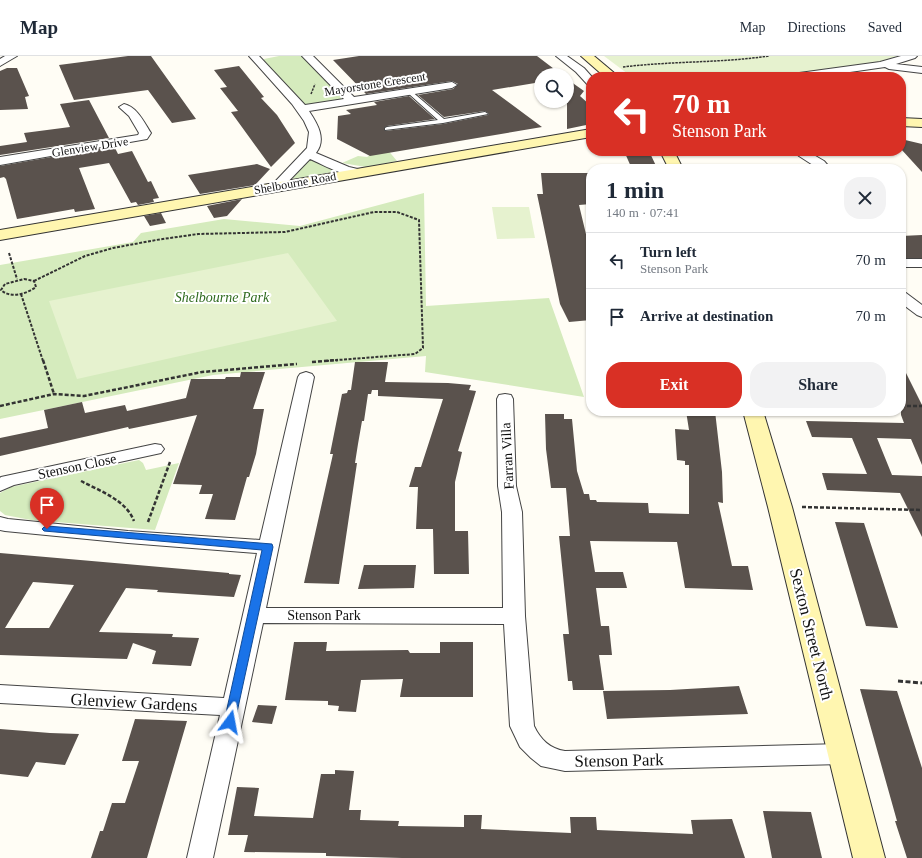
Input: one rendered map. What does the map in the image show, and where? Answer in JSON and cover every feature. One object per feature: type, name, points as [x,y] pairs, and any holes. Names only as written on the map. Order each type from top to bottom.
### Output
[{"type":"main road","points":[[587,56],[606,72]]},
{"type":"main road","points":[[906,122],[921,124]]},
{"type":"main road","name":"Shelbourne Road","points":[[0,235],[586,134]]},
{"type":"main road","name":"Sexton Street North","points":[[754,416],[780,506],[869,858]]},
{"type":"street","points":[[0,63],[12,56]]},
{"type":"street","points":[[258,56],[304,108],[315,131],[315,143],[308,154],[276,187]]},
{"type":"street","points":[[307,56],[352,101]]},
{"type":"street","points":[[561,56],[580,70],[586,77]]},
{"type":"street","points":[[829,72],[881,65],[912,56]]},
{"type":"street","points":[[881,65],[922,70]]},
{"type":"street","name":"Mayorstone Crescent","points":[[304,108],[452,85]]},
{"type":"street","name":"Glenview Drive","points":[[0,161],[143,137],[144,133],[133,114],[124,107]]},
{"type":"street","points":[[308,154],[345,170],[358,173]]},
{"type":"street","points":[[805,156],[821,164]]},
{"type":"street","points":[[906,263],[922,263]]},
{"type":"street","points":[[906,300],[922,312]]},
{"type":"street","points":[[200,858],[306,378]]},
{"type":"street","name":"Farran Villa","points":[[505,399],[507,487],[512,512]]},
{"type":"street","name":"Stenson Close","points":[[0,485],[8,481],[155,449]]},
{"type":"street","name":"Stenson Park","points":[[512,512],[511,539],[514,616],[522,726],[528,740],[550,759],[565,761],[842,754]]},
{"type":"street","points":[[0,523],[5,525],[128,537],[268,547]]},
{"type":"street","name":"Stenson Park","points":[[253,615],[514,616]]},
{"type":"street","name":"Glenview Gardens","points":[[0,694],[233,707]]},
{"type":"lane","points":[[410,92],[443,121]]},
{"type":"lane","points":[[387,129],[485,114]]},
{"type":"path","points":[[622,67],[651,63],[719,62],[769,56]]},
{"type":"path","points":[[304,108],[321,70]]},
{"type":"path","points":[[0,406],[54,394],[84,396],[202,372],[415,354],[423,348],[419,220],[397,212],[374,212],[285,232],[198,234],[156,240],[113,248],[85,256],[34,281],[24,278],[10,281],[2,287],[3,292]]},
{"type":"path","points":[[9,253],[17,279]]},
{"type":"path","points":[[0,294],[3,292],[14,295],[27,292],[36,286],[34,281]]},
{"type":"path","points":[[21,294],[54,394]]},
{"type":"path","points":[[906,406],[922,406]]},
{"type":"path","points":[[146,527],[170,462]]},
{"type":"path","points":[[63,469],[90,487],[121,503],[131,513],[134,526],[128,537]]},
{"type":"path","points":[[780,506],[922,510]]},
{"type":"path","points":[[898,681],[922,683]]},
{"type":"green space","points":[[279,56],[303,56],[344,98],[342,100],[309,105],[304,104],[264,61],[264,59]]},
{"type":"green space","points":[[604,56],[899,56],[877,62],[837,69],[804,72],[625,72]]},
{"type":"green space","points":[[387,149],[397,161],[366,167],[342,163],[358,156],[367,157],[375,152]]},
{"type":"green space","points":[[313,159],[338,171],[293,179],[292,177],[306,161]]},
{"type":"green space","name":"Shelbourne Park","points":[[424,193],[426,306],[549,298],[584,397],[425,372],[426,356],[213,375],[0,419],[0,265],[133,242],[141,233],[224,219],[300,226]]},
{"type":"green space","points":[[492,207],[529,207],[535,238],[497,239]]},
{"type":"green space","points":[[288,253],[337,321],[77,379],[49,301]]},
{"type":"green space","points":[[139,460],[143,463],[146,470],[179,463],[155,530],[31,520],[5,515],[0,511],[0,493],[11,487]]},
{"type":"building","points":[[128,56],[151,56],[196,119],[172,123],[148,90],[74,100],[59,65]]},
{"type":"building","points":[[359,56],[537,56],[553,68],[534,68],[534,83],[492,90],[542,127],[370,156],[337,139],[338,116],[351,114],[346,110],[377,105],[374,102],[409,96],[435,119],[387,126],[384,128],[385,131],[443,124],[489,114],[485,111],[444,117],[418,95],[453,89],[458,84],[452,81],[366,94],[333,60]]},
{"type":"building","points":[[239,66],[264,97],[261,98],[277,115],[295,143],[271,167],[231,112],[238,111],[220,88],[227,87],[214,70]]},
{"type":"building","points":[[7,68],[17,68],[29,96],[25,97],[28,109],[0,110],[0,71]]},
{"type":"building","points":[[574,84],[584,91],[580,96],[586,101],[586,125],[567,129],[567,108],[574,108]]},
{"type":"building","points":[[89,100],[109,138],[0,155],[0,146],[27,142],[24,133],[70,127],[60,104]]},
{"type":"building","points":[[906,140],[922,144],[922,172],[906,154]]},
{"type":"building","points":[[114,146],[118,154],[132,151],[148,182],[151,181],[159,198],[153,199],[154,202],[138,205],[136,202],[131,203],[109,163],[79,168],[95,209],[75,212],[74,209],[17,219],[6,179],[4,177],[0,178],[0,166]]},
{"type":"building","points":[[626,156],[651,156],[655,164],[630,164]]},
{"type":"building","points":[[257,164],[270,169],[255,185],[200,194],[188,175]]},
{"type":"building","points":[[541,173],[586,173],[586,204],[579,205],[586,234],[586,320],[569,322],[560,304],[537,194],[543,194]]},
{"type":"building","points":[[242,199],[227,216],[214,218],[207,206]]},
{"type":"building","points":[[161,213],[166,223],[150,226],[144,216]]},
{"type":"building","points":[[922,235],[922,258],[906,258],[906,236]]},
{"type":"building","points":[[355,362],[388,362],[385,382],[471,385],[469,390],[476,391],[458,451],[462,452],[455,482],[455,531],[468,531],[469,574],[434,574],[433,529],[416,529],[418,487],[409,487],[415,467],[421,467],[443,399],[378,396],[378,390],[372,390],[371,394],[368,394],[364,421],[362,421],[358,444],[355,463],[357,463],[339,584],[304,583],[333,454],[330,454],[342,394],[347,393],[348,390],[351,390]]},
{"type":"building","points":[[241,372],[265,372],[253,409],[264,409],[256,454],[249,477],[247,477],[235,520],[205,519],[213,494],[199,494],[202,485],[173,484],[197,415],[129,429],[128,427],[0,456],[0,438],[48,428],[44,410],[82,402],[85,413],[125,405],[127,411],[186,398],[191,379],[225,379],[226,377],[240,377]]},
{"type":"building","points":[[906,373],[922,405],[922,465],[911,439],[877,438],[892,475],[922,476],[922,537],[900,493],[827,490],[822,473],[867,474],[852,438],[812,437],[806,421],[904,423],[901,416],[906,416]]},
{"type":"building","points":[[545,414],[564,414],[564,419],[572,419],[577,471],[584,494],[589,494],[590,500],[596,500],[597,502],[648,503],[649,513],[689,514],[689,465],[685,465],[685,461],[677,460],[675,429],[689,430],[687,416],[716,416],[722,472],[723,503],[718,502],[732,566],[748,566],[753,590],[685,588],[677,542],[590,541],[595,572],[623,572],[627,588],[596,588],[601,626],[609,626],[612,655],[599,655],[604,690],[573,690],[572,681],[568,681],[563,634],[569,634],[559,536],[570,536],[566,488],[551,488],[546,449]]},
{"type":"building","points":[[835,522],[864,523],[898,628],[866,626]]},
{"type":"building","points":[[0,553],[241,575],[234,597],[157,592],[158,590],[126,588],[99,632],[173,634],[172,637],[199,638],[191,666],[152,664],[156,651],[133,643],[127,659],[0,655]],"holes":[[[33,582],[74,585],[49,628],[5,628]]]},
{"type":"building","points":[[364,565],[416,565],[414,588],[358,589]]},
{"type":"building","points":[[294,642],[327,642],[326,651],[408,650],[410,653],[440,653],[440,642],[473,642],[473,697],[400,697],[403,679],[361,680],[356,712],[338,711],[339,706],[328,705],[328,701],[285,700]]},
{"type":"building","points":[[739,686],[748,714],[607,719],[603,691],[670,690]]},
{"type":"building","points":[[860,689],[897,691],[922,768],[922,858],[907,858],[895,821],[897,821]]},
{"type":"building","points":[[258,705],[277,706],[272,724],[252,722]]},
{"type":"building","points":[[135,719],[187,721],[147,858],[91,858],[100,831],[103,831],[112,803],[125,803],[139,761],[122,761]]},
{"type":"building","points":[[0,729],[79,734],[65,765],[36,762],[28,777],[0,774]]},
{"type":"building","points":[[335,770],[354,771],[349,810],[361,810],[360,820],[399,821],[398,826],[464,827],[464,815],[482,815],[481,829],[571,833],[570,817],[596,817],[597,830],[693,834],[691,820],[732,819],[745,858],[402,858],[326,856],[326,853],[244,852],[248,835],[228,835],[237,787],[259,788],[254,816],[313,818],[321,774],[335,774]]},
{"type":"building","points":[[763,811],[811,812],[822,858],[772,858]]},
{"type":"route","points":[[47,529],[128,537],[268,547],[230,722]]}]
